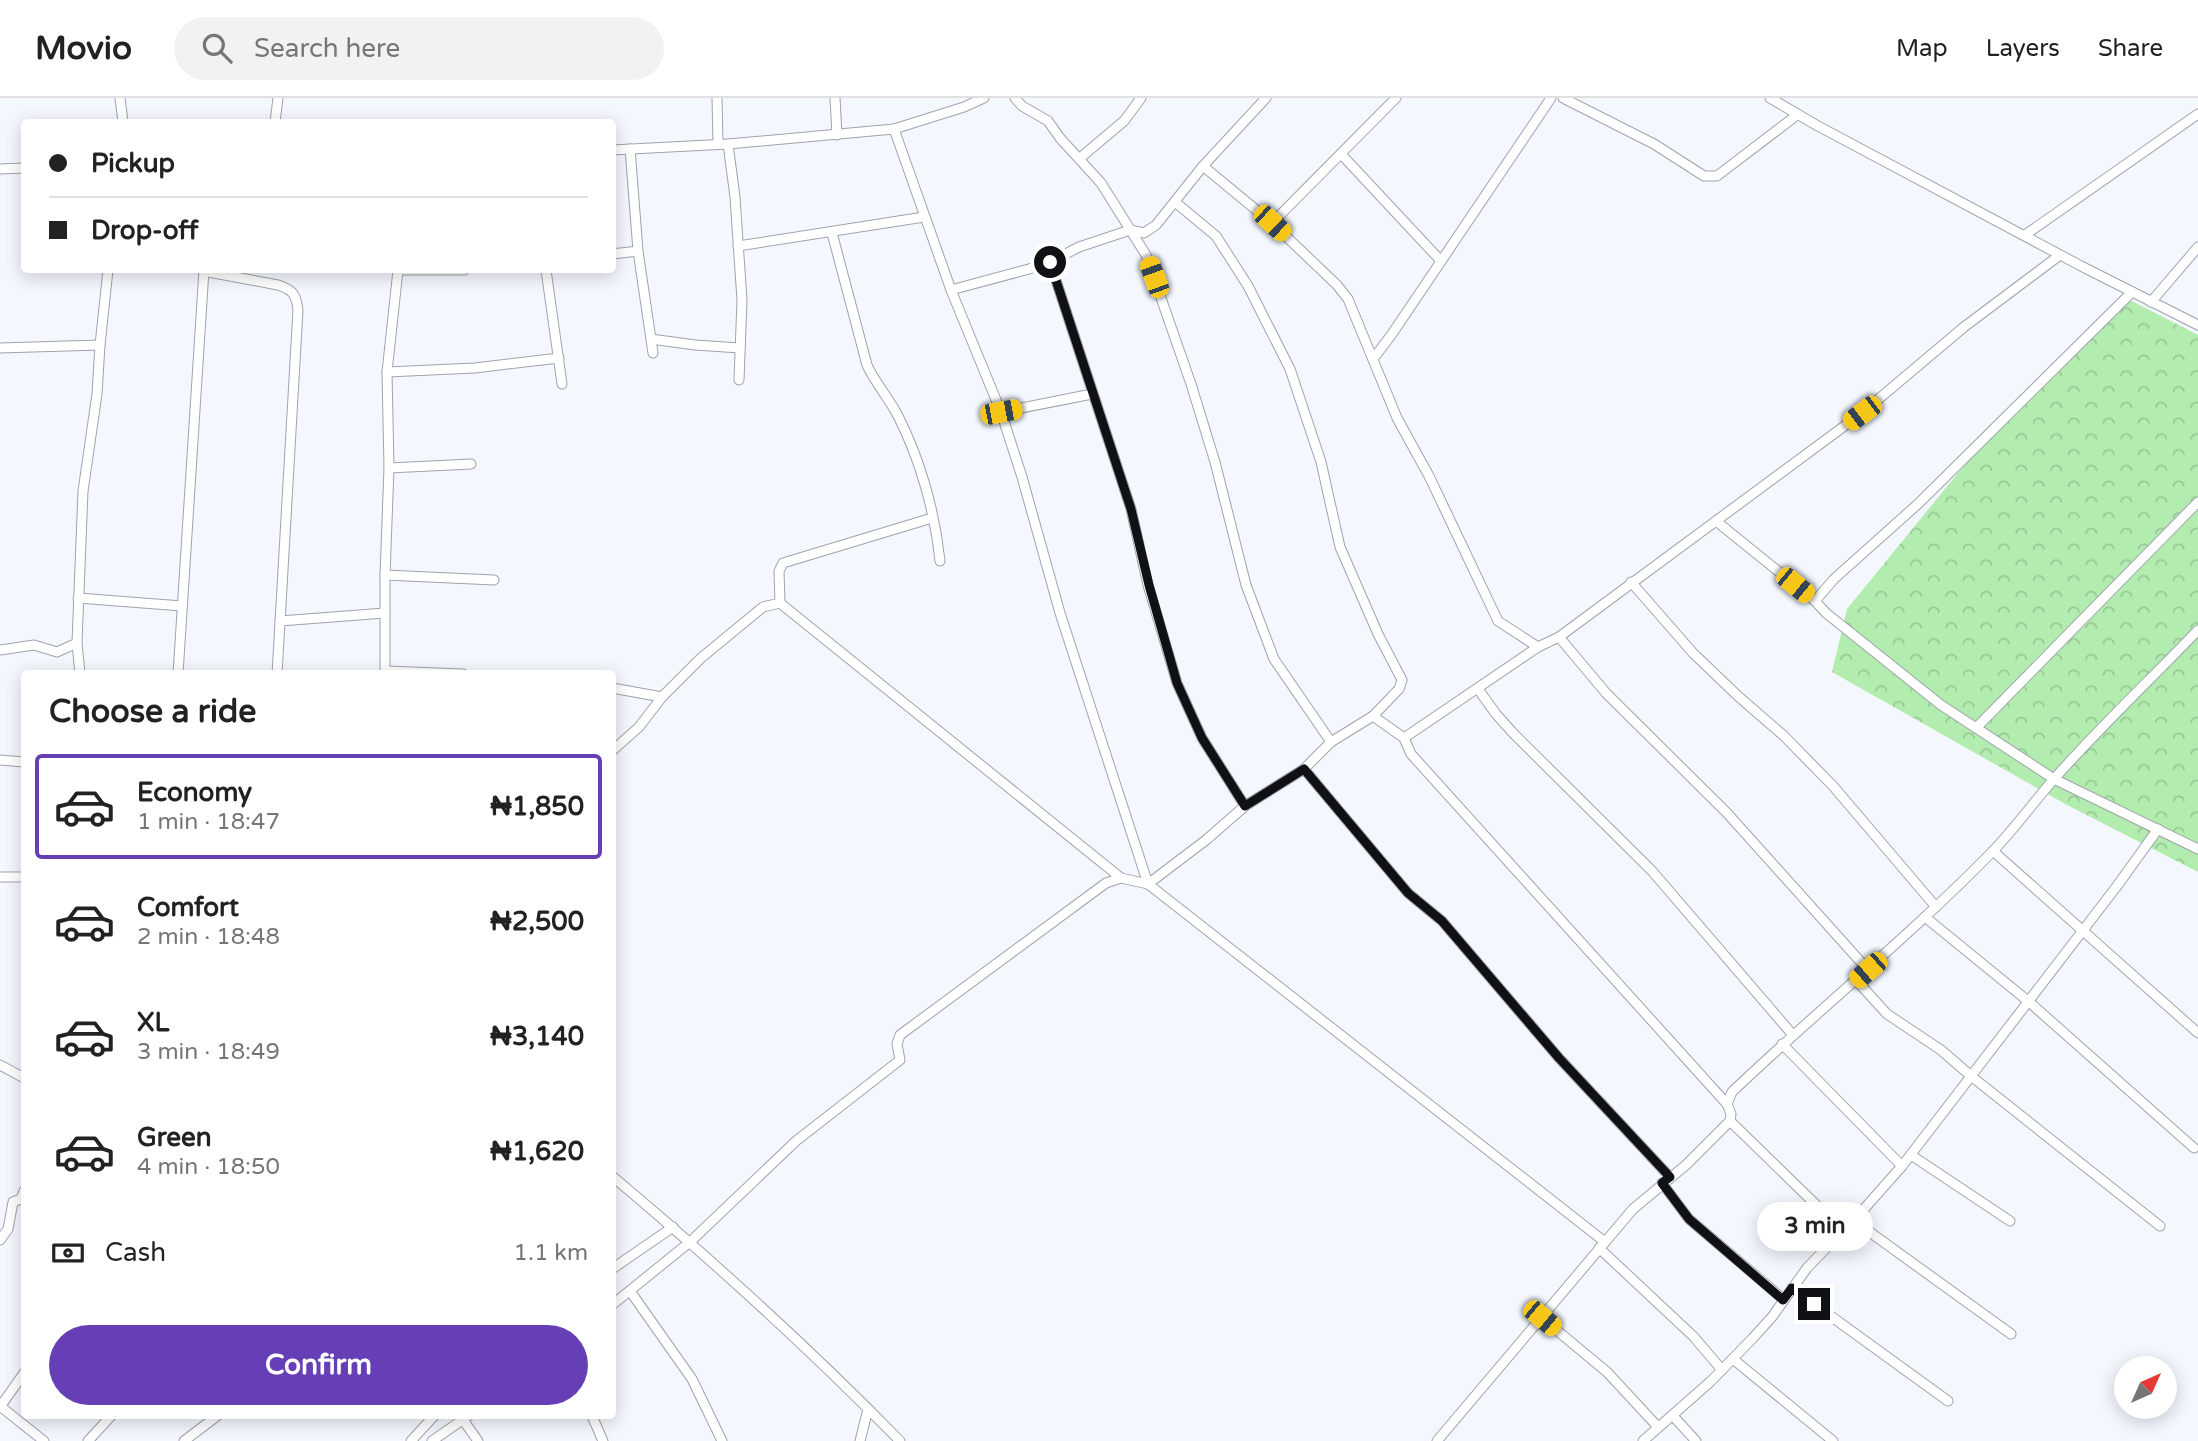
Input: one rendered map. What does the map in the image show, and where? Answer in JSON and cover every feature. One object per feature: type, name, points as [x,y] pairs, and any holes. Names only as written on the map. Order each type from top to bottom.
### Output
[{"type":"street","points":[[120,98],[123,119]]},
{"type":"street","points":[[275,119],[278,98]]},
{"type":"street","points":[[718,98],[738,246],[742,299],[739,380]]},
{"type":"street","points":[[835,98],[837,135]]},
{"type":"street","points":[[616,150],[723,144],[894,129],[984,98]]},
{"type":"street","points":[[1015,98],[1048,121],[1101,183],[1146,255],[1215,462],[1246,585],[1274,659],[1331,742]]},
{"type":"street","points":[[1080,158],[1124,121],[1141,98]]},
{"type":"street","points":[[951,290],[1050,262],[1079,247],[1130,230],[1144,233],[1156,225],[1203,166],[1266,98]]},
{"type":"street","points":[[1272,223],[1396,98]]},
{"type":"street","points":[[1373,359],[1551,98]]},
{"type":"street","points":[[1563,98],[1654,144],[1704,176],[1717,176],[1797,115]]},
{"type":"street","points":[[1770,98],[2060,255],[2198,325]]},
{"type":"street","points":[[2025,235],[2198,114]]},
{"type":"street","points":[[894,129],[951,290],[1001,412],[1060,613],[1148,884]]},
{"type":"street","points":[[630,149],[638,251],[653,353]]},
{"type":"street","points":[[1341,153],[1441,261]]},
{"type":"street","points":[[1203,166],[1272,223],[1337,285],[1348,299],[1397,418],[1429,476],[1498,621],[1538,648]]},
{"type":"street","points":[[0,169],[21,168]]},
{"type":"street","points":[[1148,884],[1245,806],[1304,769],[1331,742],[1373,716],[1399,689],[1402,680],[1378,634],[1340,547],[1321,462],[1290,369],[1248,286],[1216,236],[1175,202]]},
{"type":"street","points":[[738,246],[924,217]]},
{"type":"street","points":[[832,233],[867,365],[911,443],[932,518],[940,561]]},
{"type":"street","points":[[2151,302],[2198,247]]},
{"type":"street","points":[[616,254],[638,251]]},
{"type":"street","points":[[1404,738],[1538,648],[1559,637],[1631,582],[1654,568],[1862,413],[1964,327],[2060,255]]},
{"type":"street","points":[[1050,262],[1131,509],[1177,683],[1202,738],[1245,806]]},
{"type":"street","points":[[80,670],[77,643],[83,491],[97,394],[108,273]]},
{"type":"street","points":[[178,670],[203,273]]},
{"type":"street","points":[[218,273],[278,285],[289,289],[296,296],[298,310],[276,670]]},
{"type":"street","points":[[386,670],[389,468],[387,373],[398,273]]},
{"type":"street","points":[[546,273],[562,384]]},
{"type":"street","points":[[1815,601],[1834,579],[1919,503],[2132,292]]},
{"type":"street","points":[[651,339],[740,348]]},
{"type":"street","points":[[0,348],[100,345]]},
{"type":"street","points":[[387,373],[475,368],[558,358]]},
{"type":"street","points":[[1001,412],[1093,394]]},
{"type":"street","points":[[389,468],[471,464]]},
{"type":"street","points":[[1976,728],[2198,502]]},
{"type":"street","points":[[932,518],[783,563],[779,571],[780,603],[1121,878],[1148,884],[1602,1245],[1693,1336],[1722,1370]]},
{"type":"street","points":[[1716,521],[1941,705],[2054,779],[2198,849]]},
{"type":"street","points":[[386,576],[494,580]]},
{"type":"street","points":[[1631,582],[1693,653],[1784,736],[1833,786],[1936,907]]},
{"type":"street","points":[[78,598],[182,606]]},
{"type":"street","points":[[616,747],[639,727],[662,697],[701,658],[763,607],[780,603]]},
{"type":"street","points":[[280,621],[385,613]]},
{"type":"street","points":[[1727,1104],[1732,1092],[1792,1034],[1868,970],[1993,851],[2024,818],[2054,779],[2198,630]]},
{"type":"street","points":[[1559,637],[1606,693],[1727,813],[1868,970]]},
{"type":"street","points":[[0,650],[34,645],[57,652],[77,643]]},
{"type":"street","points":[[616,689],[662,697]]},
{"type":"street","points":[[1478,689],[1513,733],[1651,871],[1792,1034]]},
{"type":"street","points":[[1373,716],[1404,738],[1411,754],[1727,1104],[1731,1114],[1730,1121],[1701,1151],[1633,1209],[1437,1441]]},
{"type":"street","points":[[0,760],[21,762]]},
{"type":"street","points":[[1304,769],[1408,893],[1442,921],[1666,1180],[1689,1219],[1783,1300]]},
{"type":"street","points":[[1643,1441],[1733,1359],[1772,1317],[1807,1268],[1902,1166],[2158,829]]},
{"type":"street","points":[[1993,851],[2198,1033]]},
{"type":"street","points":[[0,877],[21,877]]},
{"type":"street","points":[[616,1301],[690,1242],[796,1141],[900,1060],[897,1045],[900,1035],[1106,883],[1121,878]]},
{"type":"street","points":[[1925,917],[2028,1000],[2194,1148]]},
{"type":"street","points":[[1856,980],[1887,1014],[1941,1050],[2160,1226]]},
{"type":"street","points":[[1782,1044],[1902,1166]]},
{"type":"street","points":[[0,1065],[21,1076]]},
{"type":"street","points":[[1730,1121],[1843,1231]]},
{"type":"street","points":[[1911,1155],[2010,1221]]},
{"type":"street","points":[[616,1180],[690,1242],[840,1380],[900,1441]]},
{"type":"street","points":[[0,1240],[8,1229],[13,1202],[21,1197]]},
{"type":"street","points":[[1853,1220],[2011,1334]]},
{"type":"street","points":[[616,1266],[673,1227]]},
{"type":"street","points":[[1792,1288],[1948,1401]]},
{"type":"street","points":[[630,1291],[692,1379],[722,1441]]},
{"type":"street","points":[[1542,1318],[1607,1372],[1658,1427]]},
{"type":"street","points":[[1733,1359],[1833,1441]]},
{"type":"street","points":[[21,1377],[0,1406],[44,1441]]},
{"type":"street","points":[[860,1441],[868,1409]]},
{"type":"street","points":[[1673,1416],[1696,1441]]},
{"type":"street","points":[[88,1441],[108,1419]]},
{"type":"street","points":[[184,1441],[213,1419]]},
{"type":"street","points":[[411,1441],[431,1419]]},
{"type":"street","points":[[432,1441],[461,1419]]},
{"type":"street","points":[[465,1419],[478,1441]]},
{"type":"street","points":[[593,1419],[603,1441]]},
{"type":"green space","points":[[2122,296],[2198,335],[2198,872],[2067,805],[1832,672],[1847,609],[1998,424]]},
{"type":"route","points":[[1050,262],[1131,509],[1177,683],[1202,738],[1242,802],[1245,806],[1304,769],[1408,893],[1442,921],[1559,1058],[1670,1177],[1662,1183],[1689,1219],[1783,1300],[1792,1288],[1814,1304]]}]
